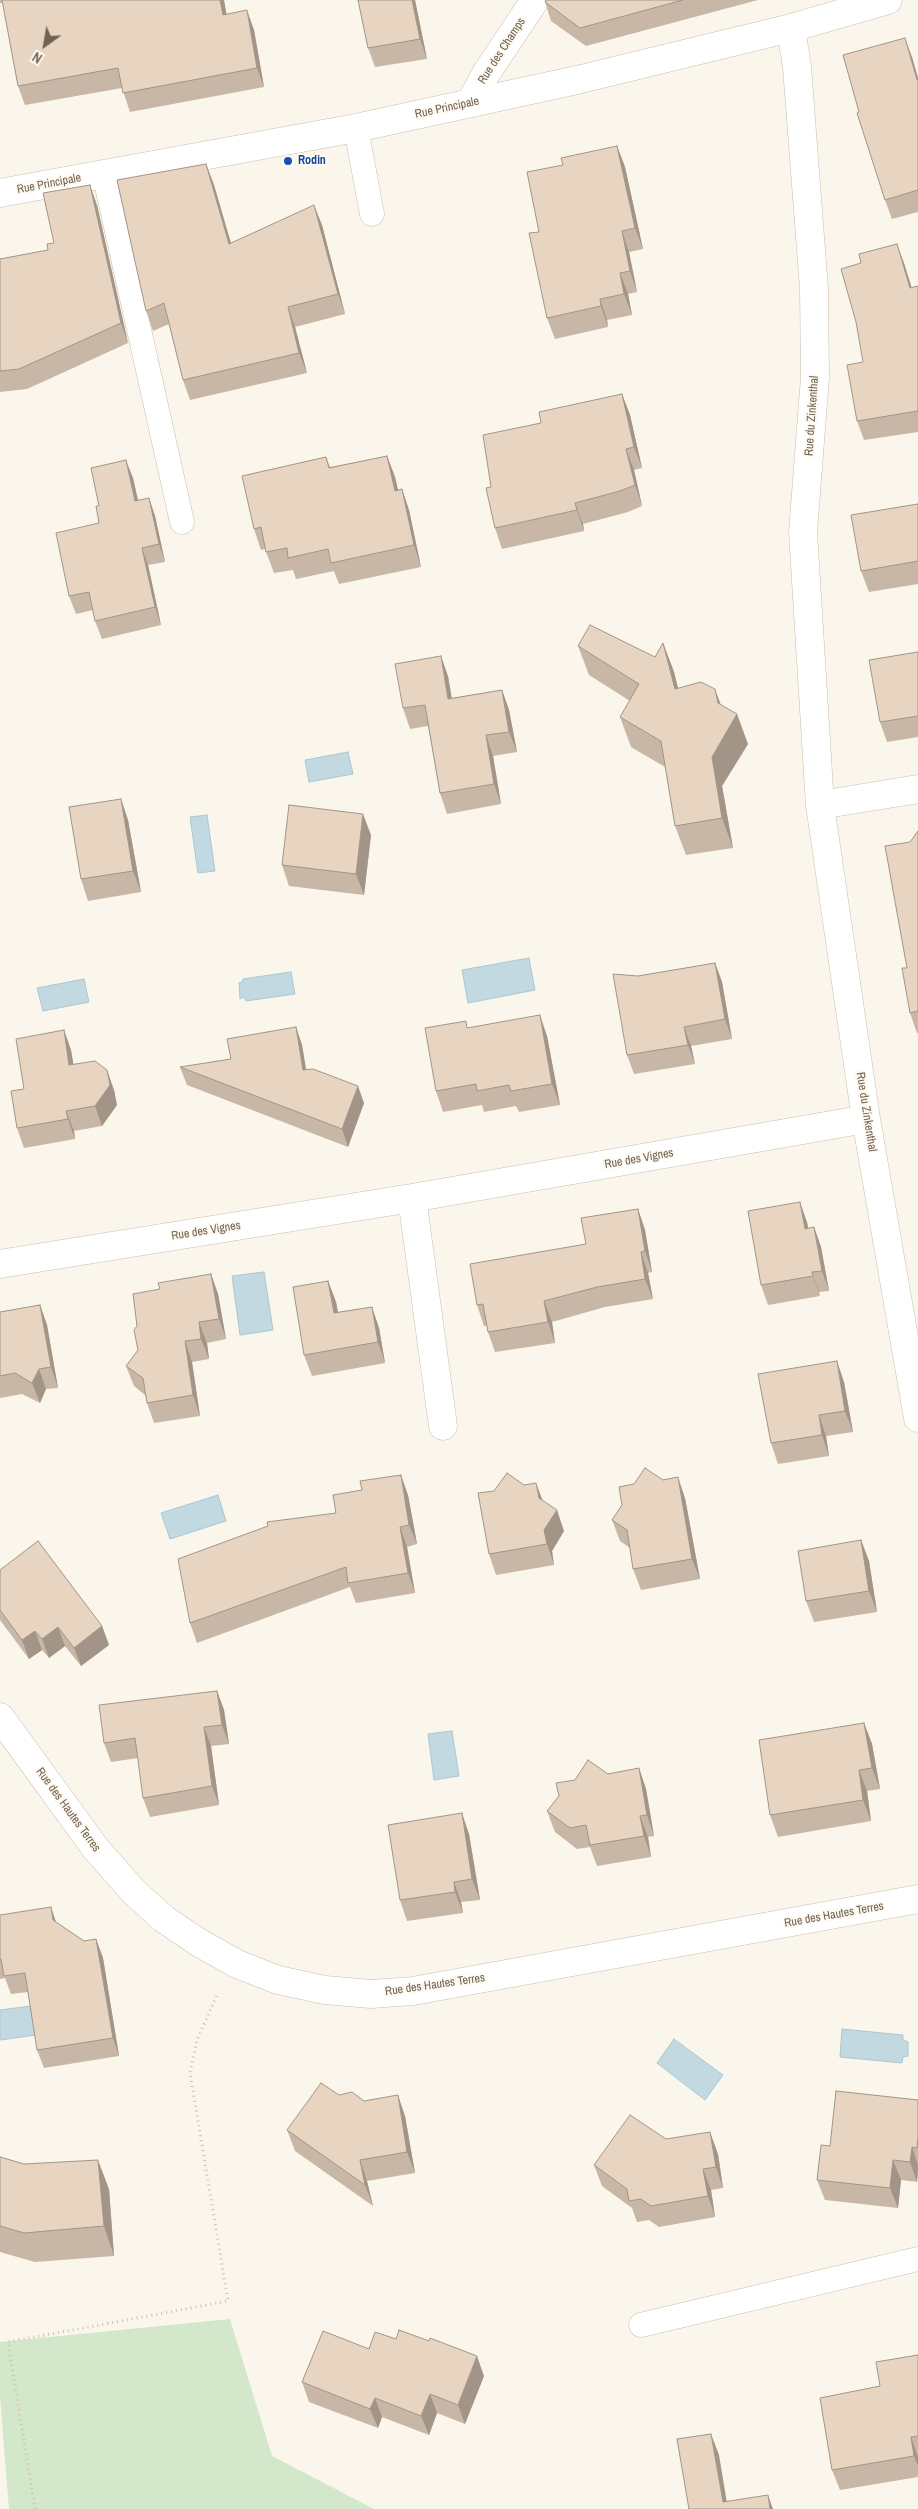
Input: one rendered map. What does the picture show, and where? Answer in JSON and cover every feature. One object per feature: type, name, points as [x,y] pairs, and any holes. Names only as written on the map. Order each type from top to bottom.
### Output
[{"type":"street","name":"Rue des Champs","points":[[470,103],[487,72],[535,0]]},
{"type":"street","name":"Rue Principale","points":[[0,193],[356,128],[576,80],[791,28],[888,0]]},
{"type":"street","name":"Rue du Zinkenthal","points":[[791,28],[797,66],[814,289],[816,376],[803,532],[820,805],[866,1119],[918,1418]]},
{"type":"street","points":[[820,805],[918,790]]},
{"type":"street","name":"Rue des Vignes","points":[[0,1264],[412,1198],[866,1119]]},
{"type":"street","points":[[412,1198],[444,1426]]},
{"type":"street","name":"Rue des Hautes Terres","points":[[0,1717],[96,1849],[134,1892],[178,1928],[236,1964],[278,1980],[325,1990],[371,1994],[413,1991],[918,1899]]},
{"type":"lane","points":[[356,128],[372,214]]},
{"type":"lane","points":[[104,173],[182,522]]},
{"type":"lane","points":[[641,2325],[918,2259]]},
{"type":"path","points":[[35,2509],[8,2342],[228,2301],[190,2073],[197,2040],[210,2010],[236,1964]]},
{"type":"green space","points":[[230,2319],[272,2456],[374,2509],[9,2509],[0,2397],[0,2342]]},
{"type":"water","points":[[348,752],[353,774],[309,782],[305,760]]},
{"type":"water","points":[[207,815],[215,871],[198,873],[190,817]]},
{"type":"water","points":[[529,958],[535,990],[468,1003],[462,970]]},
{"type":"water","points":[[291,972],[295,994],[246,1001],[244,997],[240,999],[239,983],[243,979]]},
{"type":"water","points":[[84,979],[89,1002],[43,1011],[37,988]]},
{"type":"water","points":[[264,1272],[273,1330],[240,1335],[232,1276]]},
{"type":"water","points":[[218,1495],[226,1521],[170,1539],[161,1513]]},
{"type":"water","points":[[452,1731],[459,1776],[434,1780],[428,1734]]},
{"type":"water","points":[[54,2003],[58,2032],[0,2040],[0,2010]]},
{"type":"water","points":[[842,2029],[903,2035],[903,2040],[908,2042],[908,2056],[903,2057],[902,2063],[840,2057]]},
{"type":"water","points":[[674,2039],[723,2075],[705,2100],[657,2063]]},
{"type":"building","points":[[2,0],[220,0],[223,15],[247,10],[257,68],[123,93],[118,68],[18,86]]},
{"type":"building","points":[[358,0],[412,0],[420,39],[368,48]]},
{"type":"building","points":[[546,0],[683,0],[580,28],[545,2]]},
{"type":"building","points":[[905,38],[918,80],[918,190],[885,200],[857,113],[859,112],[843,55]]},
{"type":"building","points":[[617,146],[635,228],[622,231],[630,271],[620,273],[624,294],[600,299],[601,306],[547,318],[529,233],[539,232],[527,172],[563,165],[561,158]]},
{"type":"building","points":[[206,164],[229,244],[314,205],[338,294],[288,307],[299,353],[183,380],[164,303],[146,311],[117,180]]},
{"type":"building","points":[[90,185],[121,323],[19,369],[0,371],[0,259],[48,250],[47,244],[54,243],[43,193]]},
{"type":"building","points":[[897,244],[910,288],[918,286],[918,411],[857,421],[847,365],[863,362],[856,322],[841,269],[861,263],[859,254]]},
{"type":"building","points":[[622,394],[634,447],[626,449],[635,485],[575,503],[577,510],[495,528],[486,488],[491,487],[483,435],[541,423],[539,412]]},
{"type":"building","points":[[387,456],[395,491],[402,489],[414,545],[331,563],[328,549],[288,558],[287,548],[266,552],[261,527],[254,529],[242,476],[326,457],[329,468]]},
{"type":"building","points":[[126,460],[135,501],[149,498],[159,544],[142,548],[155,607],[95,621],[89,592],[69,596],[56,533],[99,523],[96,506],[99,506],[91,468]]},
{"type":"building","points":[[918,504],[918,561],[861,571],[851,515]]},
{"type":"building","points":[[590,625],[655,657],[663,643],[675,689],[701,682],[715,689],[718,703],[737,714],[712,757],[722,818],[675,826],[661,741],[620,717],[639,684],[578,646]]},
{"type":"building","points":[[918,652],[918,716],[880,722],[869,660]]},
{"type":"building","points":[[441,656],[448,699],[502,690],[509,732],[486,735],[494,784],[440,793],[425,705],[403,708],[395,664]]},
{"type":"building","points":[[121,799],[133,871],[81,879],[69,807]]},
{"type":"building","points":[[289,805],[363,814],[356,874],[282,865]]},
{"type":"building","points":[[918,831],[918,1011],[910,1013],[902,968],[907,968],[885,846],[910,842]]},
{"type":"building","points":[[715,963],[725,1019],[684,1027],[688,1045],[627,1055],[613,974],[638,976]]},
{"type":"building","points":[[540,1015],[552,1084],[511,1091],[509,1085],[477,1091],[476,1084],[436,1091],[425,1028],[466,1021],[467,1028]]},
{"type":"building","points":[[296,1027],[303,1070],[313,1069],[358,1086],[342,1129],[180,1067],[231,1059],[227,1039]]},
{"type":"building","points":[[64,1030],[69,1065],[95,1061],[107,1070],[110,1085],[95,1106],[66,1111],[68,1119],[17,1128],[11,1091],[24,1089],[16,1039]]},
{"type":"building","points":[[800,1202],[805,1229],[814,1227],[822,1271],[812,1272],[813,1276],[761,1285],[748,1211]]},
{"type":"building","points":[[638,1209],[645,1251],[641,1252],[645,1279],[597,1287],[544,1301],[548,1322],[488,1332],[483,1304],[477,1305],[470,1264],[586,1244],[581,1218]]},
{"type":"building","points":[[211,1274],[219,1319],[199,1322],[201,1339],[185,1341],[193,1395],[147,1403],[143,1378],[126,1366],[138,1350],[134,1330],[137,1326],[133,1294],[160,1289],[158,1283]]},
{"type":"building","points":[[328,1281],[334,1313],[372,1307],[378,1342],[304,1355],[293,1287]]},
{"type":"building","points":[[40,1305],[51,1367],[39,1369],[32,1383],[15,1373],[0,1376],[0,1312]]},
{"type":"building","points":[[837,1361],[845,1411],[819,1415],[822,1435],[771,1443],[758,1374]]},
{"type":"building","points":[[645,1468],[663,1480],[678,1477],[692,1559],[633,1569],[627,1530],[612,1520],[622,1505],[619,1487],[634,1484]]},
{"type":"building","points":[[507,1473],[524,1485],[536,1483],[539,1498],[557,1510],[544,1530],[547,1544],[489,1554],[478,1493],[494,1491]]},
{"type":"building","points":[[401,1475],[409,1525],[400,1527],[408,1573],[348,1583],[346,1567],[190,1623],[178,1559],[268,1526],[267,1522],[336,1513],[333,1495],[362,1490],[360,1481]]},
{"type":"building","points":[[861,1540],[869,1591],[806,1601],[798,1551]]},
{"type":"building","points":[[38,1541],[102,1626],[74,1648],[58,1627],[42,1639],[35,1631],[22,1640],[0,1610],[0,1570]]},
{"type":"building","points":[[217,1691],[222,1725],[204,1727],[212,1786],[143,1798],[135,1738],[104,1743],[99,1705]]},
{"type":"building","points":[[864,1723],[872,1768],[859,1770],[863,1800],[770,1815],[759,1740]]},
{"type":"building","points":[[588,1760],[608,1774],[639,1768],[647,1815],[640,1816],[644,1836],[590,1845],[586,1825],[570,1828],[547,1811],[559,1796],[556,1783],[575,1780]]},
{"type":"building","points":[[462,1813],[472,1879],[454,1882],[455,1892],[400,1900],[388,1825]]},
{"type":"building","points":[[51,1907],[53,1920],[84,1941],[96,1939],[113,2038],[37,2050],[25,1973],[4,1976],[0,1959],[0,1915]]},
{"type":"building","points":[[321,2083],[339,2095],[352,2092],[364,2101],[398,2095],[407,2152],[360,2160],[365,2185],[287,2130]]},
{"type":"building","points":[[836,2091],[918,2100],[917,2148],[912,2147],[910,2162],[893,2160],[890,2188],[817,2180],[821,2145],[830,2146]]},
{"type":"building","points":[[630,2115],[666,2139],[710,2132],[716,2167],[703,2169],[708,2196],[651,2206],[641,2199],[629,2201],[627,2189],[594,2165]]},
{"type":"building","points":[[0,2157],[24,2164],[98,2160],[104,2226],[24,2233],[0,2226]]},
{"type":"building","points":[[399,2330],[429,2341],[430,2338],[477,2356],[458,2405],[430,2394],[421,2416],[375,2398],[370,2409],[302,2382],[323,2331],[369,2349],[375,2332],[396,2339]]},
{"type":"building","points":[[918,2355],[918,2436],[911,2437],[914,2456],[832,2470],[820,2398],[880,2386],[876,2362]]},
{"type":"building","points":[[711,2434],[723,2502],[768,2495],[770,2509],[689,2509],[677,2439]]},
{"type":"place","name":"Rodin","points":[[288,161]]}]
